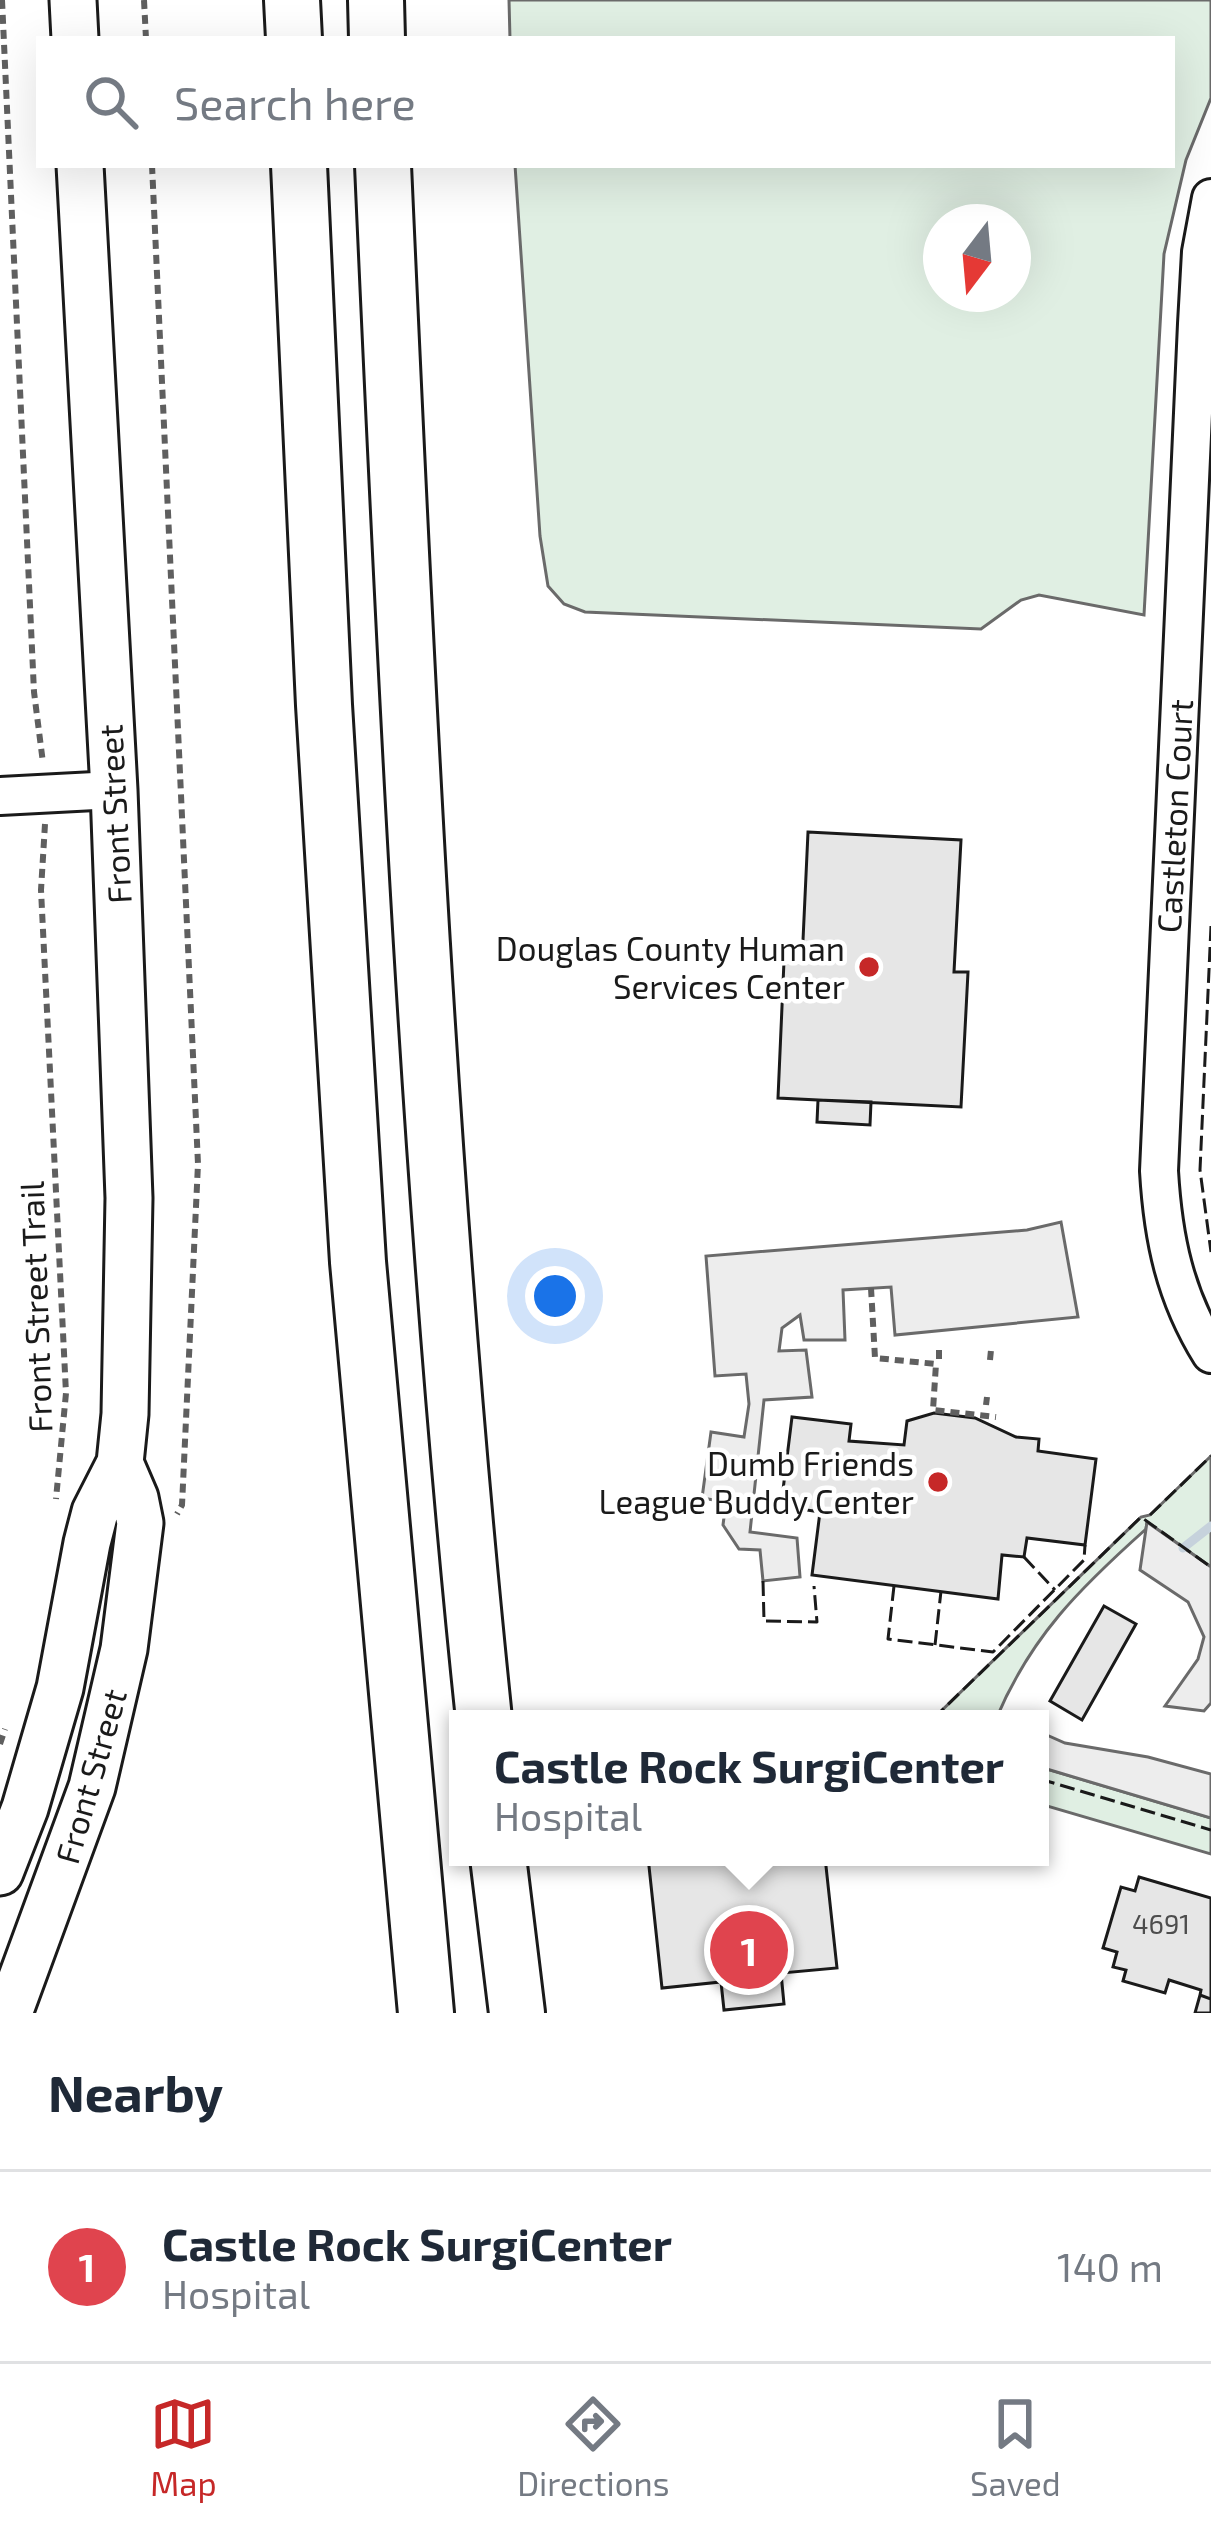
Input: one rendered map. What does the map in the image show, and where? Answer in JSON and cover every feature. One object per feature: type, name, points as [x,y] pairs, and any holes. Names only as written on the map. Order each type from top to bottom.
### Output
[{"type":"highway","points":[[292,0],[293,36]]},
{"type":"highway","points":[[376,0],[377,36]]},
{"type":"highway","points":[[299,168],[324,705],[358,1262],[427,2013]]},
{"type":"highway","points":[[383,168],[416,890],[459,1469],[483,1710]]},
{"type":"highway","points":[[500,1866],[517,2013]]},
{"type":"main road","points":[[73,0],[75,36]]},
{"type":"main road","name":"Front Street","points":[[0,1872],[25,1808],[60,1688],[95,1512],[120,1463],[127,1365],[129,1198],[114,790],[80,168]]},
{"type":"main road","name":"Front Street","points":[[9,2013],[92,1787],[124,1648],[140,1523],[120,1463]]},
{"type":"street","name":"Castleton Court","points":[[1209,218],[1194,396],[1159,1171],[1163,1230],[1179,1293],[1211,1354]]},
{"type":"street","points":[[0,796],[114,790]]},
{"type":"path","name":"Front Street Trail","points":[[2,0],[34,692],[44,793],[46,852],[41,890],[66,1393],[55,1510]]},
{"type":"path","points":[[144,0],[146,36]]},
{"type":"path","points":[[152,168],[198,1164],[182,1505],[174,1519]]},
{"type":"path","points":[[871,1288],[875,1358],[936,1364],[933,1410],[996,1417]]},
{"type":"path","points":[[938,1359],[939,1349]]},
{"type":"path","points":[[990,1360],[991,1350]]},
{"type":"path","points":[[0,1744],[10,1710]]},
{"type":"green space","points":[[509,0],[1211,0],[1211,98],[1186,160],[1164,254],[1144,615],[1039,595],[1021,600],[981,629],[585,612],[564,604],[548,586],[540,536],[515,168],[1175,168],[1175,36],[510,36]]},
{"type":"green space","points":[[1211,1456],[1211,1567],[1147,1522],[1146,1529],[1079,1593],[1041,1638],[1000,1710],[942,1710],[1141,1517],[1150,1515]]},
{"type":"green space","points":[[1049,1770],[1211,1818],[1211,1854],[1049,1807]]},
{"type":"shaded area","points":[[1061,1222],[1078,1317],[895,1335],[891,1287],[843,1290],[845,1340],[804,1340],[800,1315],[782,1328],[779,1351],[806,1350],[812,1397],[764,1400],[750,1532],[797,1538],[800,1577],[763,1581],[760,1550],[739,1549],[723,1525],[726,1502],[702,1498],[711,1432],[744,1437],[749,1404],[746,1374],[715,1376],[706,1256],[1027,1230]]},
{"type":"shaded area","points":[[1147,1522],[1211,1567],[1211,1703],[1204,1711],[1165,1706],[1198,1659],[1204,1637],[1188,1602],[1140,1570]]},
{"type":"shaded area","points":[[1049,1736],[1211,1774],[1211,1818],[1049,1770]]},
{"type":"building","name":"Douglas County Human Services Center","points":[[808,832],[961,840],[954,972],[968,972],[961,1107],[778,1098],[784,961],[802,962]]},
{"type":"building","points":[[818,1100],[871,1102],[870,1125],[817,1122]]},
{"type":"building","name":"Dumb Friends League Buddy Center","points":[[934,1413],[975,1418],[1016,1437],[1039,1439],[1038,1451],[1096,1459],[1085,1545],[1027,1538],[1024,1557],[1002,1555],[998,1599],[812,1575],[820,1512],[781,1506],[792,1417],[851,1424],[849,1441],[904,1445],[907,1421]]},
{"type":"building","points":[[1104,1606],[1136,1624],[1082,1720],[1050,1701]]},
{"type":"building","points":[[649,1866],[826,1866],[837,1968],[781,1973],[784,2004],[724,2010],[721,1982],[662,1988]]},
{"type":"building","points":[[1139,1877],[1211,1898],[1211,1999],[1200,1995],[1201,1990],[1169,1980],[1165,1993],[1123,1981],[1126,1970],[1113,1967],[1117,1952],[1103,1948],[1121,1887],[1135,1891]]},
{"type":"building","points":[[1200,1995],[1211,1999],[1211,2013],[1195,2013]]},
{"type":"waterway","points":[[1183,1548],[1211,1526]]},
{"type":"fence","points":[[1211,926],[1200,1170],[1211,1252]]},
{"type":"fence","points":[[1150,1515],[1211,1456]]},
{"type":"fence","points":[[942,1710],[1141,1517],[1211,1567]]},
{"type":"fence","points":[[894,1586],[888,1639],[993,1652],[1084,1560],[1085,1545]]},
{"type":"fence","points":[[1024,1557],[1055,1590]]},
{"type":"fence","points":[[763,1581],[764,1621],[817,1622],[814,1586]]},
{"type":"fence","points":[[935,1645],[941,1591]]},
{"type":"fence","points":[[1049,1782],[1211,1830]]},
{"type":"place","name":"Douglas County Human Services Center","points":[[869,967]]},
{"type":"place","name":"Dumb Friends League Buddy Center","points":[[938,1482]]},
{"type":"place","name":"Castle Rock SurgiCenter","points":[[749,1950]]}]
